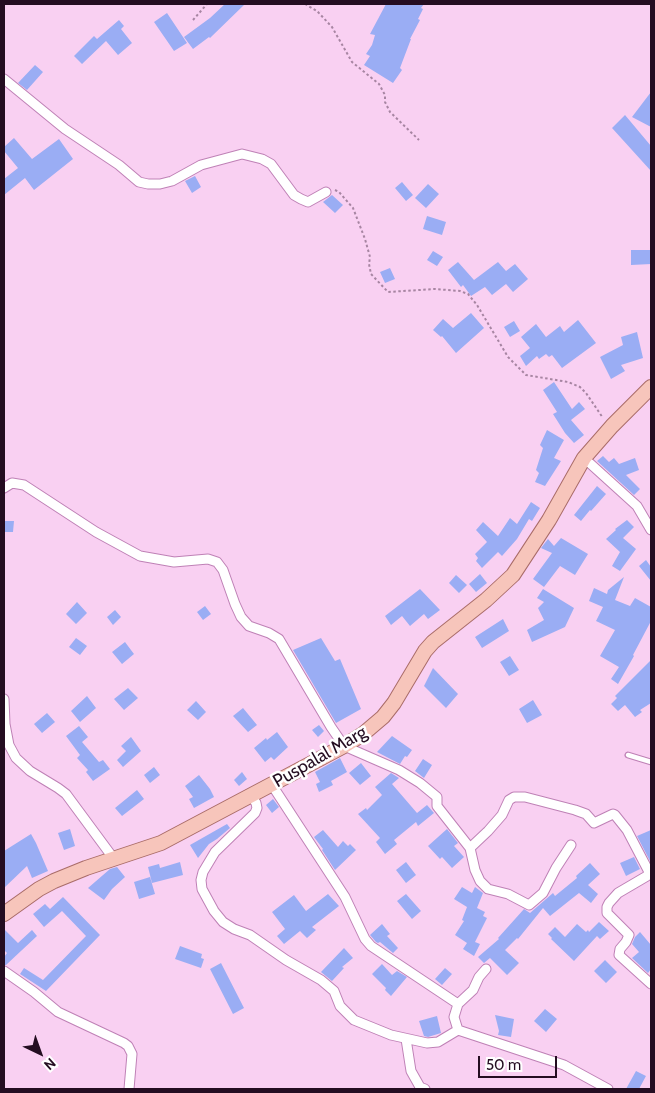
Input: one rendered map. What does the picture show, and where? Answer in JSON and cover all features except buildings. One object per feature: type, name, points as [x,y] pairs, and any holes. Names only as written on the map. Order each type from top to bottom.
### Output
[{"type":"main road","name":"Puspalal Marg","points":[[4,914],[33,892],[54,881],[161,842],[272,785],[363,734],[383,717],[394,703],[425,651],[433,642],[486,600],[513,575],[549,520],[584,458],[612,426],[651,388]]},
{"type":"street","points":[[4,79],[65,129],[120,165],[139,182],[160,184],[172,181],[200,165],[242,154],[262,159],[271,164],[294,195],[308,202],[330,191]]},
{"type":"street","points":[[584,458],[637,506],[651,530]]},
{"type":"street","points":[[6,483],[24,485],[96,532],[140,556],[174,562],[208,559],[217,562],[223,570],[241,618],[249,626],[269,633],[279,639],[344,746],[399,770],[420,783],[437,797],[437,806],[470,848],[475,870],[480,881],[488,889],[508,894],[529,904],[543,893],[556,868],[572,845]]},
{"type":"street","points":[[4,699],[5,724],[9,745],[16,758],[30,771],[66,794],[114,859]]},
{"type":"street","points":[[272,785],[344,897],[371,946],[458,1004]]},
{"type":"street","points":[[251,795],[256,803],[255,813],[215,852],[203,872],[201,880],[202,889],[214,911],[224,922],[234,929],[250,935],[286,960],[321,980],[334,991],[340,1006],[354,1020],[391,1035],[427,1043],[438,1042],[458,1030],[564,1065],[608,1089]]},
{"type":"street","points":[[470,848],[488,832],[502,815],[509,800],[514,797],[525,797],[575,810],[586,814],[594,823],[613,814],[615,815],[627,830],[649,872],[647,876],[618,894],[609,903],[607,912],[629,935],[620,950],[619,956],[651,984]]},
{"type":"street","points":[[458,1030],[454,1017],[458,1004],[474,990],[479,977],[486,970]]},
{"type":"street","points":[[4,972],[34,992],[58,1012],[128,1046],[132,1054],[129,1089]]},
{"type":"street","points":[[406,1039],[411,1071],[420,1087],[425,1089]]},
{"type":"lane","points":[[628,755],[651,762]]},
{"type":"path","points":[[193,20],[207,4]]},
{"type":"path","points":[[305,4],[317,11],[332,27],[341,46],[352,62],[379,84],[385,95],[385,102],[390,112],[420,140]]},
{"type":"path","points":[[330,191],[339,192],[353,208],[370,257],[371,274],[388,292],[435,289],[460,291],[468,294],[477,305],[508,357],[526,375],[568,382],[580,387],[599,415],[612,426]]}]
